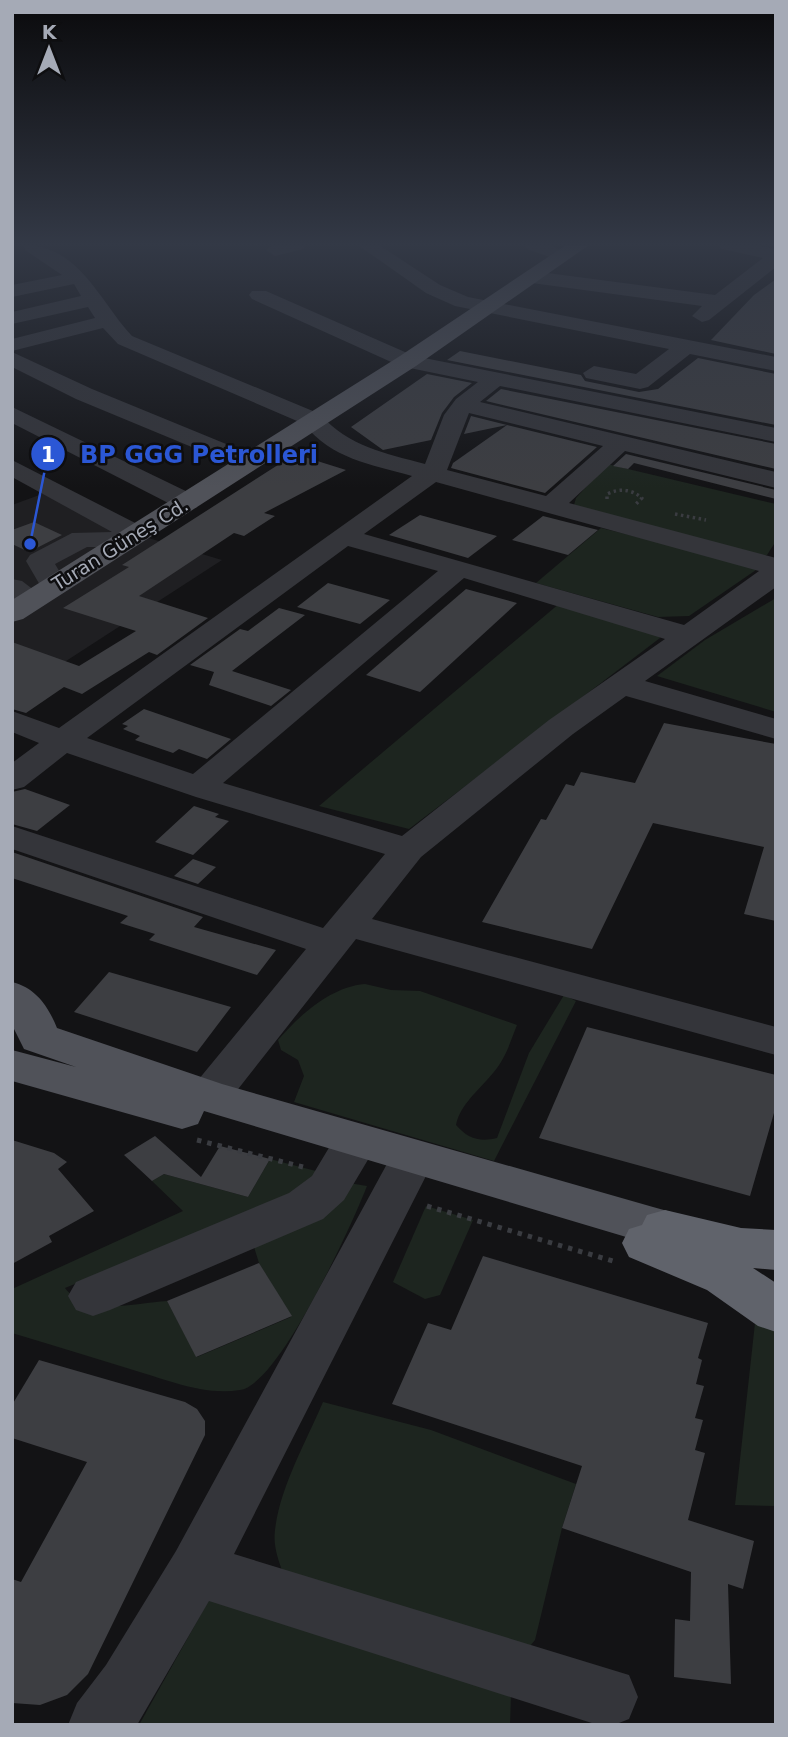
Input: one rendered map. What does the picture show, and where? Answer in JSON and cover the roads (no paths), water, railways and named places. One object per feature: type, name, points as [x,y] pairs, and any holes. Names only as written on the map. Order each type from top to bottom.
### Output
[{"type":"highway","points":[[650,1234],[724,1232],[776,1223]]},
{"type":"highway","points":[[650,1234],[741,1248],[776,1250]]},
{"type":"highway","points":[[650,1234],[732,1264],[776,1284]]},
{"type":"highway","points":[[650,1234],[725,1276],[776,1311]]},
{"type":"main road","name":"Turan Güneş Cd.","points":[[129,538],[459,326]]},
{"type":"main road","points":[[12,996],[30,1015],[39,1038],[209,1096],[650,1234]]},
{"type":"main road","points":[[12,1065],[404,1174],[650,1234]]},
{"type":"street","points":[[12,345],[87,326]]},
{"type":"street","points":[[112,326],[125,340],[312,419],[327,437],[383,462],[776,568],[766,581],[620,684],[408,849],[209,1096]]},
{"type":"street","points":[[329,326],[408,361],[776,435]]},
{"type":"street","points":[[485,326],[664,363]]},
{"type":"street","points":[[589,326],[776,364]]},
{"type":"street","points":[[571,369],[640,382],[664,363],[697,326]]},
{"type":"street","points":[[435,343],[462,348]]},
{"type":"street","points":[[12,358],[84,394],[249,462]]},
{"type":"street","points":[[12,780],[100,712],[429,475],[444,457],[455,417],[464,405],[497,378]]},
{"type":"street","points":[[464,405],[776,480]]},
{"type":"street","points":[[12,414],[187,502]]},
{"type":"street","points":[[549,507],[621,442]]},
{"type":"street","points":[[12,467],[129,538]]},
{"type":"street","points":[[345,537],[688,636]]},
{"type":"street","points":[[28,596],[40,561],[82,538],[129,538]]},
{"type":"street","points":[[199,786],[459,568]]},
{"type":"street","points":[[620,684],[776,729]]},
{"type":"street","points":[[12,722],[199,786],[408,849]]},
{"type":"street","points":[[12,837],[338,934],[776,1041]]},
{"type":"street","points":[[93,1296],[306,1206],[328,1188],[346,1158]]},
{"type":"street","points":[[99,1725],[128,1686],[196,1570],[404,1174]]},
{"type":"street","points":[[196,1570],[607,1697]]},
{"type":"place","name":"BP GGG Petrolleri","points":[[30,544]]}]
